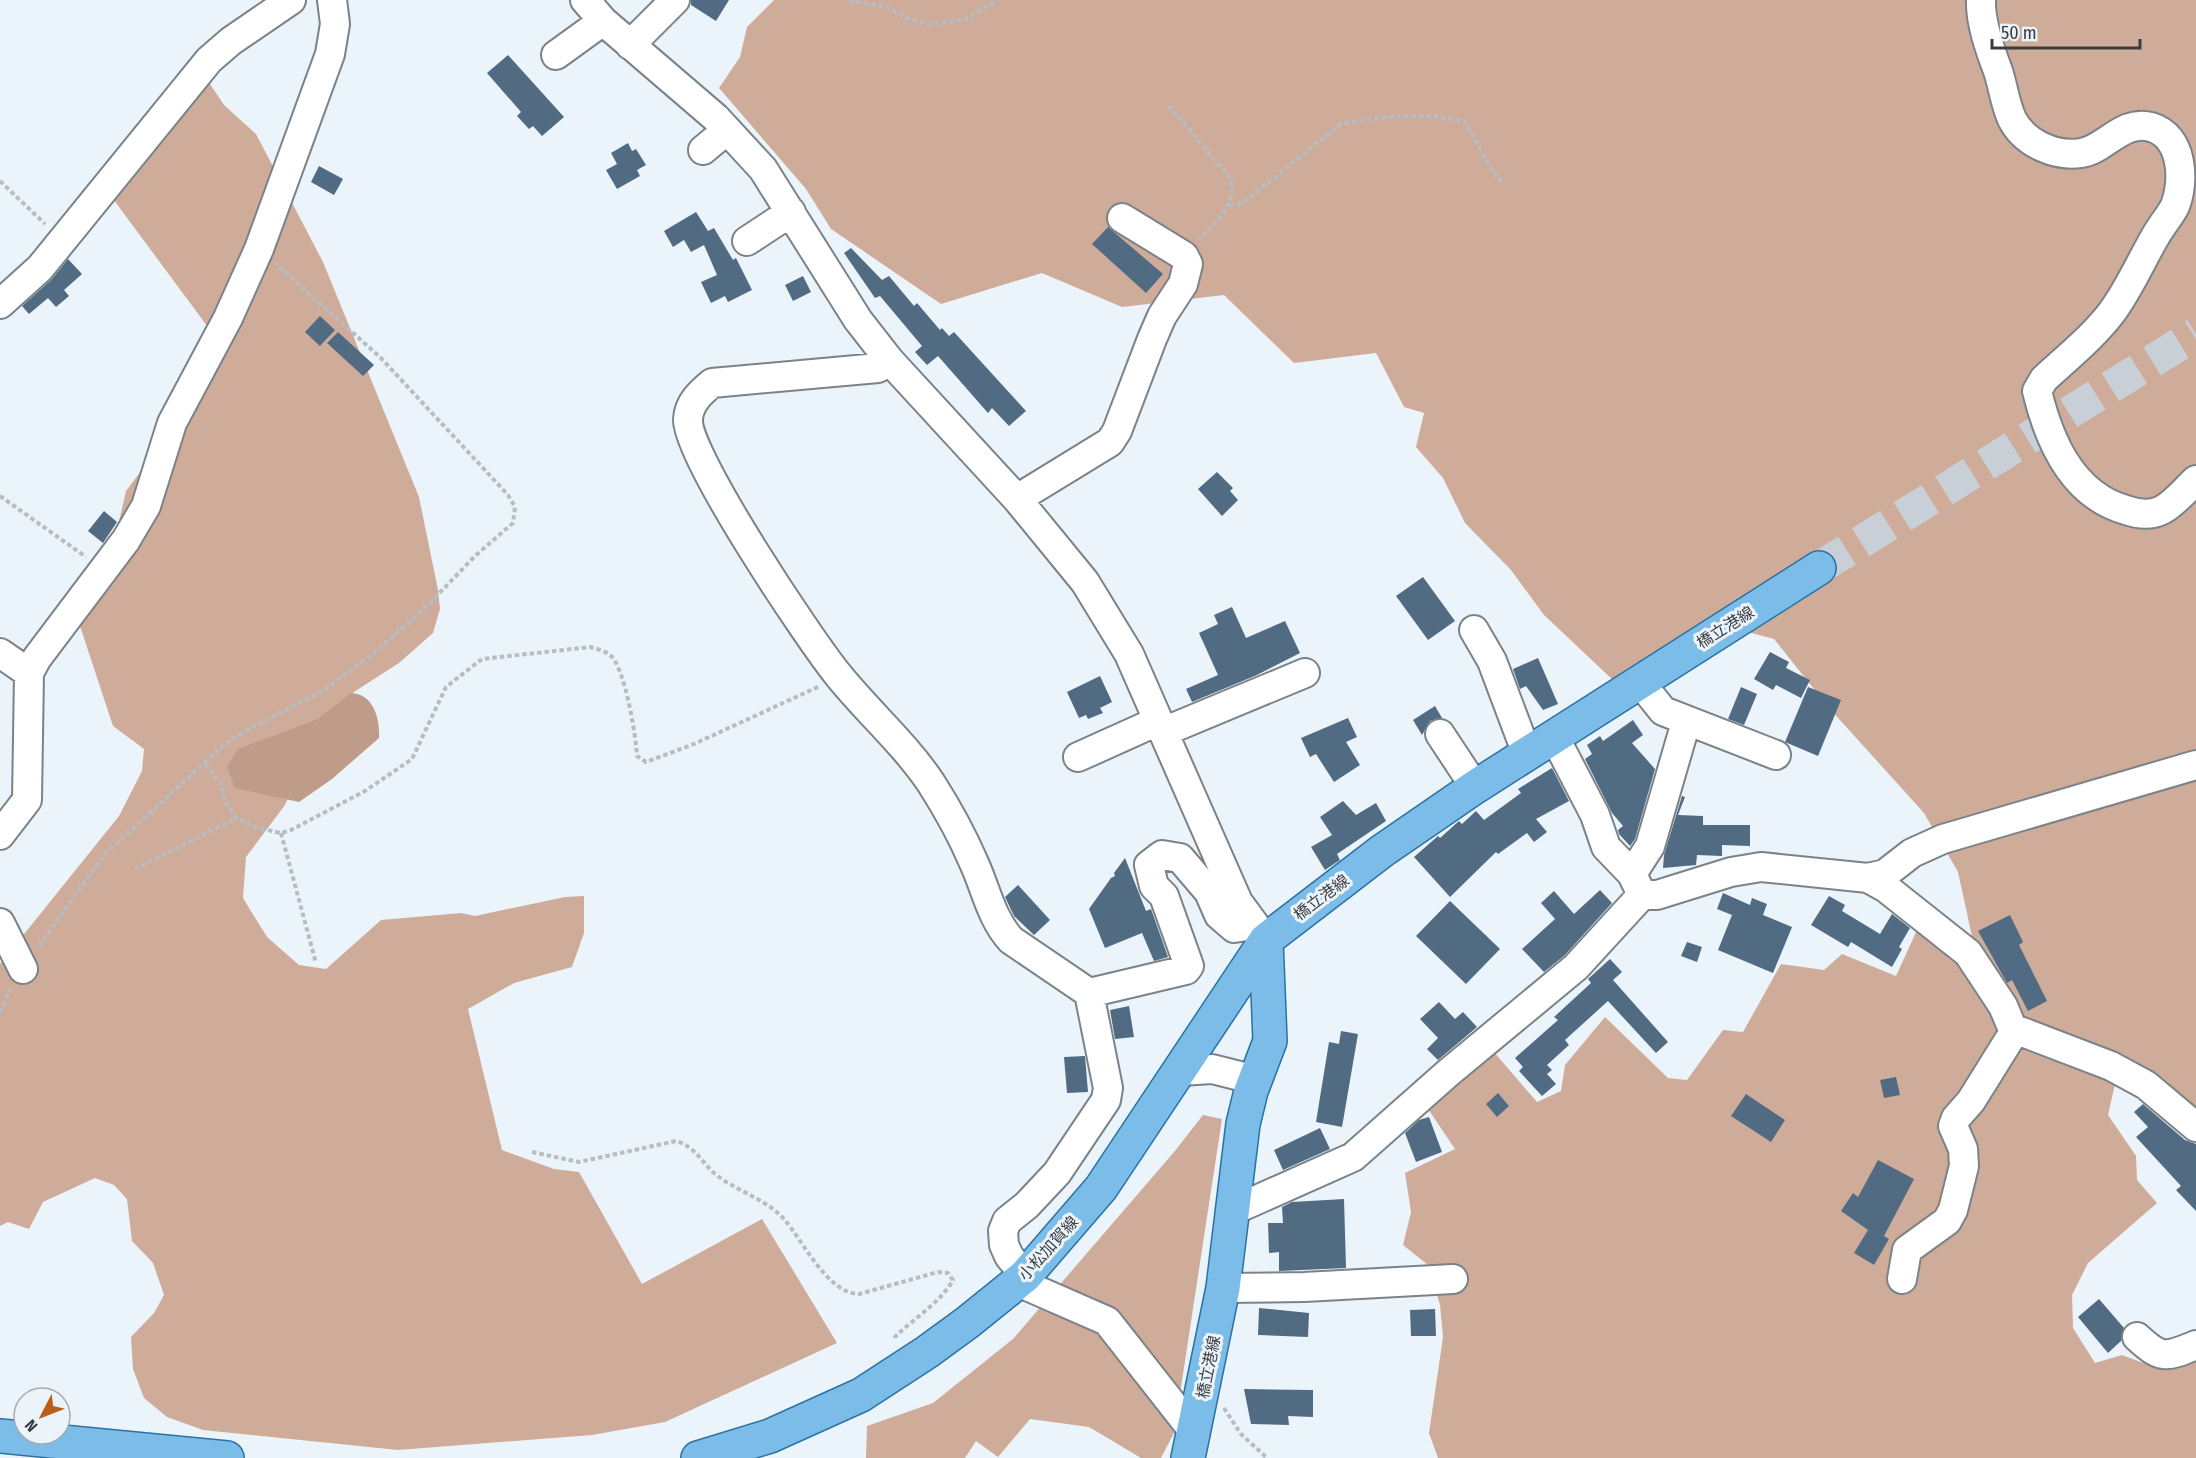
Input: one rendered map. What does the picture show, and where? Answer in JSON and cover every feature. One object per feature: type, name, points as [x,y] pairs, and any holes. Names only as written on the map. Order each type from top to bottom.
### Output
[{"type":"main road","name":"橋立港線","points":[[1191,1446],[1223,1288],[1244,1124],[1251,1091],[1270,1041],[1260,933],[1475,787],[1819,568]]},
{"type":"main road","name":"小松加賀線","points":[[698,1458],[771,1436],[861,1395],[909,1364],[1022,1279],[1101,1188],[1180,1071],[1260,933]]},
{"type":"main road","points":[[0,1436],[227,1458]]},
{"type":"street","points":[[0,304],[40,268],[209,60],[231,41],[291,0]]},
{"type":"street","points":[[0,835],[27,800],[29,674],[37,658],[132,531],[146,506],[172,423],[228,318],[259,249],[330,54],[335,24],[332,0]]},
{"type":"street","points":[[630,45],[675,0]]},
{"type":"street","points":[[1981,0],[1986,30],[2011,117],[2031,139],[2044,149],[2063,154],[2084,153],[2120,132],[2137,126],[2152,127],[2167,137],[2177,153],[2181,172],[2174,207],[2145,258],[2113,311],[2044,379],[2037,391],[2042,412],[2064,462],[2081,486],[2107,504],[2147,515],[2162,510],[2196,480]]},
{"type":"street","points":[[556,55],[600,9],[630,45],[727,130],[764,169],[858,320],[890,361],[1017,499],[1091,592],[1129,654],[1238,902],[1260,933]]},
{"type":"street","points":[[703,150],[727,130]]},
{"type":"street","points":[[747,241],[791,212]]},
{"type":"street","points":[[1017,499],[1110,442],[1117,431],[1155,331],[1183,284],[1188,264],[1184,256],[1122,218]]},
{"type":"street","points":[[890,361],[878,368],[712,382],[698,394],[690,408],[688,420],[693,444],[728,508],[789,605],[840,677],[907,750],[945,804],[975,865],[1001,929],[1011,940],[1089,993],[1108,1088],[1106,1100],[1057,1173],[1027,1206],[1007,1221],[1003,1231],[1004,1245],[1022,1279],[1107,1320],[1191,1446]]},
{"type":"street","points":[[1474,630],[1492,661],[1527,754]]},
{"type":"street","points":[[0,652],[29,674]]},
{"type":"street","points":[[1078,757],[1305,673]]},
{"type":"street","points":[[1639,681],[1663,711],[1686,722],[1776,755]]},
{"type":"street","points":[[1234,1210],[1353,1157],[1448,1073],[1576,968],[1637,885],[1686,722]]},
{"type":"street","points":[[1440,734],[1475,787]]},
{"type":"street","points":[[1554,736],[1595,815],[1606,847],[1637,885],[1657,895],[1731,872],[1761,867],[1868,878],[1885,874],[1912,853],[1943,839],[2196,765]]},
{"type":"street","points":[[1089,993],[1186,970],[1189,966],[1164,896],[1154,886],[1149,865],[1162,855],[1180,858],[1209,892],[1219,915],[1234,928],[1260,933]]},
{"type":"street","points":[[1868,878],[1886,888],[1968,953],[2003,1006],[2014,1032],[1953,1126],[1963,1149],[1964,1166],[1953,1210],[1939,1228],[1907,1250],[1902,1279]]},
{"type":"street","points":[[0,923],[23,969]]},
{"type":"street","points":[[2012,1028],[2111,1066],[2146,1085],[2196,1127]]},
{"type":"street","points":[[1180,1071],[1212,1069],[1244,1077],[1251,1091]]},
{"type":"street","points":[[1223,1288],[1304,1287],[1453,1279]]},
{"type":"street","points":[[2137,1337],[2155,1354],[2167,1355],[2196,1345]]},
{"type":"path","points":[[849,0],[886,7],[908,19],[930,25],[966,19],[998,0]]},
{"type":"path","points":[[1169,106],[1231,179],[1233,192],[1230,205],[1184,256]]},
{"type":"path","points":[[1230,205],[1238,205],[1341,124],[1388,117],[1434,116],[1465,122],[1479,144],[1485,159],[1503,183]]},
{"type":"path","points":[[0,181],[45,223],[59,244]]},
{"type":"path","points":[[0,1012],[23,969],[104,855],[223,746],[245,731],[324,691],[379,649],[428,605],[474,556],[513,523],[514,507],[508,495],[380,357],[259,249]]},
{"type":"path","points":[[0,496],[104,569]]},
{"type":"path","points":[[205,764],[220,784],[225,802],[237,818],[254,827],[281,832],[291,830],[365,791],[412,759],[446,687],[482,659],[590,647],[604,651],[613,657],[622,678],[637,756],[646,762],[705,739],[840,677]]},
{"type":"path","points":[[135,869],[237,818]]},
{"type":"path","points":[[281,832],[316,963]]},
{"type":"path","points":[[532,1152],[579,1162],[676,1141],[688,1144],[715,1174],[774,1209],[830,1280],[847,1294],[859,1294],[938,1272],[948,1273],[953,1281],[949,1288],[895,1337],[895,1346],[909,1364]]},
{"type":"path","points":[[1204,1389],[1226,1410],[1241,1434],[1267,1458]]},
{"type":"shaded area","points":[[774,0],[2196,0],[2196,1114],[2019,1016],[1976,955],[1958,872],[1924,813],[1830,709],[1774,639],[1710,622],[1614,681],[1544,615],[1511,570],[1465,523],[1443,478],[1416,447],[1424,413],[1404,407],[1376,353],[1294,363],[1224,295],[1122,307],[1042,273],[941,304],[831,229],[806,189],[719,88],[740,57],[747,27]]},
{"type":"shaded area","points":[[204,75],[224,105],[256,134],[323,262],[419,497],[440,609],[433,633],[399,663],[354,692],[330,712],[285,805],[246,857],[243,898],[267,937],[299,965],[326,969],[381,920],[461,913],[475,916],[565,897],[584,896],[584,933],[572,967],[514,983],[468,1009],[502,1150],[554,1169],[579,1172],[642,1284],[762,1219],[837,1343],[665,1422],[592,1435],[398,1450],[203,1430],[167,1417],[144,1398],[133,1369],[131,1337],[154,1313],[164,1295],[153,1263],[132,1241],[127,1199],[114,1185],[95,1178],[43,1202],[29,1229],[8,1222],[0,1226],[0,964],[119,816],[142,771],[144,749],[113,726],[79,623],[110,561],[126,491],[189,407],[213,334],[105,188]]},
{"type":"shaded area","points":[[351,693],[365,698],[374,709],[379,738],[332,779],[299,802],[235,788],[227,767],[238,749],[318,719]]},
{"type":"shaded area","points":[[1917,930],[1958,961],[2017,1041],[2115,1084],[2108,1115],[2136,1156],[2137,1180],[2157,1203],[2088,1263],[2072,1295],[2073,1328],[2095,1363],[2122,1355],[2157,1368],[2196,1355],[2196,1458],[1438,1458],[1429,1433],[1443,1337],[1440,1305],[1428,1265],[1403,1245],[1411,1212],[1405,1173],[1455,1149],[1424,1103],[1493,1051],[1537,1102],[1561,1091],[1565,1065],[1605,1017],[1668,1078],[1687,1080],[1723,1030],[1743,1032],[1781,964],[1824,970],[1842,954],[1896,976]]},
{"type":"shaded area","points":[[1203,1115],[1222,1119],[1174,1433],[1161,1458],[1141,1458],[1089,1427],[1030,1419],[998,1457],[976,1441],[965,1458],[866,1458],[867,1426],[933,1403],[1013,1339],[1174,1152]]},
{"type":"building","points":[[691,0],[729,0],[716,21],[691,5]]},
{"type":"building","points":[[508,55],[564,117],[542,136],[533,126],[529,129],[517,116],[521,112],[487,73]]},
{"type":"building","points":[[628,143],[632,151],[636,149],[646,165],[637,170],[640,176],[617,189],[606,170],[617,164],[611,153]]},
{"type":"building","points":[[319,166],[343,179],[334,195],[311,182]]},
{"type":"building","points":[[696,212],[708,231],[714,228],[733,260],[736,258],[752,290],[728,302],[725,296],[711,303],[701,282],[717,275],[704,245],[691,252],[684,240],[673,247],[664,231]]},
{"type":"building","points":[[1108,227],[1163,274],[1146,293],[1092,244]]},
{"type":"building","points":[[851,248],[882,280],[889,276],[914,306],[917,303],[940,330],[942,328],[949,336],[954,332],[1026,411],[1009,426],[992,408],[988,413],[938,356],[927,365],[915,352],[922,346],[880,296],[875,298],[844,253]]},
{"type":"building","points":[[68,259],[82,274],[64,290],[69,296],[56,307],[48,298],[29,314],[22,306],[51,280]]},
{"type":"building","points":[[803,276],[811,292],[793,301],[785,285]]},
{"type":"building","points":[[320,316],[335,330],[320,346],[305,332]]},
{"type":"building","points":[[338,332],[374,365],[363,376],[327,343]]},
{"type":"building","points":[[1217,472],[1233,488],[1230,491],[1238,500],[1222,516],[1198,489]]},
{"type":"building","points":[[104,511],[117,522],[103,543],[88,531]]},
{"type":"building","points":[[1423,577],[1455,621],[1428,640],[1396,596]]},
{"type":"building","points":[[1232,607],[1246,638],[1285,621],[1300,653],[1257,675],[1192,702],[1186,689],[1218,675],[1199,633],[1218,624],[1214,615]]},
{"type":"building","points":[[1770,652],[1789,662],[1786,668],[1810,680],[1801,698],[1776,685],[1773,690],[1754,679]]},
{"type":"building","points":[[1538,658],[1558,704],[1543,710],[1526,686],[1520,689],[1513,669]]},
{"type":"building","points":[[1100,676],[1112,702],[1100,708],[1103,713],[1088,719],[1086,715],[1079,718],[1067,692]]},
{"type":"building","points":[[1741,687],[1757,694],[1744,725],[1728,719]]},
{"type":"building","points":[[1808,687],[1841,700],[1818,756],[1785,742]]},
{"type":"building","points":[[1435,706],[1442,718],[1430,721],[1422,735],[1413,720]]},
{"type":"building","points":[[1348,718],[1357,737],[1346,742],[1360,765],[1334,782],[1316,754],[1310,757],[1301,738]]},
{"type":"building","points":[[1633,720],[1643,735],[1632,743],[1655,769],[1635,839],[1630,846],[1619,834],[1618,830],[1623,826],[1612,813],[1585,759],[1592,754],[1587,745],[1600,736],[1603,741]]},
{"type":"building","points":[[1552,768],[1569,801],[1536,819],[1547,832],[1534,842],[1527,833],[1498,854],[1496,852],[1450,897],[1414,857],[1438,836],[1440,838],[1459,821],[1462,824],[1476,811],[1484,820],[1521,793],[1518,789]]},
{"type":"building","points":[[1682,796],[1685,797],[1678,815],[1703,816],[1703,825],[1750,825],[1750,846],[1722,845],[1722,856],[1697,855],[1696,865],[1663,868],[1664,855]]},
{"type":"building","points":[[1343,801],[1356,815],[1376,803],[1386,821],[1337,854],[1340,860],[1325,870],[1311,847],[1332,835],[1320,817]]},
{"type":"building","points":[[1125,858],[1146,911],[1151,909],[1168,957],[1154,961],[1142,933],[1105,948],[1089,909],[1111,878],[1115,876],[1114,873]]},
{"type":"building","points":[[1018,885],[1050,920],[1034,935],[1014,916],[1005,897]]},
{"type":"building","points":[[1600,890],[1612,903],[1565,955],[1544,972],[1522,949],[1555,919],[1541,903],[1554,891],[1574,914]]},
{"type":"building","points":[[1723,893],[1750,905],[1752,898],[1767,904],[1763,915],[1792,927],[1773,973],[1718,950],[1732,915],[1717,909]]},
{"type":"building","points":[[1829,896],[1845,905],[1842,911],[1880,934],[1892,914],[1910,928],[1899,947],[1902,949],[1892,967],[1851,942],[1848,947],[1811,925]]},
{"type":"building","points":[[1450,901],[1500,949],[1466,984],[1416,936]]},
{"type":"building","points":[[2010,915],[2023,942],[2019,945],[2047,1001],[2028,1011],[2012,980],[2007,983],[1978,931]]},
{"type":"building","points":[[1687,942],[1702,947],[1697,962],[1681,956]]},
{"type":"building","points":[[1610,959],[1622,972],[1613,980],[1668,1042],[1656,1053],[1608,1001],[1565,1040],[1569,1045],[1547,1065],[1552,1070],[1547,1074],[1556,1084],[1542,1096],[1519,1071],[1523,1067],[1515,1058],[1558,1020],[1554,1017],[1591,983],[1588,979]]},
{"type":"building","points":[[1439,1002],[1455,1019],[1463,1012],[1477,1027],[1438,1060],[1427,1049],[1438,1038],[1420,1019]]},
{"type":"building","points":[[1129,1006],[1134,1037],[1115,1039],[1110,1010]]},
{"type":"building","points":[[1341,1031],[1358,1034],[1342,1127],[1316,1122],[1329,1042],[1339,1044]]},
{"type":"building","points":[[1085,1056],[1088,1092],[1067,1093],[1064,1057]]},
{"type":"building","points":[[1896,1077],[1900,1095],[1884,1098],[1880,1080]]},
{"type":"building","points":[[1498,1093],[1509,1106],[1497,1117],[1486,1104]]},
{"type":"building","points":[[1746,1094],[1785,1120],[1771,1142],[1731,1116]]},
{"type":"building","points":[[2143,1104],[2185,1140],[2196,1144],[2196,1211],[2176,1190],[2181,1186],[2136,1137],[2148,1127],[2134,1112]]},
{"type":"building","points":[[1429,1117],[1442,1152],[1416,1162],[1405,1133],[1419,1120]]},
{"type":"building","points":[[1320,1128],[1330,1149],[1283,1170],[1274,1150]]},
{"type":"building","points":[[1878,1160],[1914,1179],[1884,1236],[1889,1239],[1874,1265],[1854,1253],[1868,1230],[1841,1211],[1853,1193],[1858,1197]]},
{"type":"building","points":[[1344,1199],[1346,1268],[1279,1271],[1279,1252],[1269,1253],[1268,1223],[1283,1223],[1282,1207],[1292,1202]]},
{"type":"building","points":[[2099,1299],[2124,1328],[2121,1341],[2108,1353],[2078,1317]]},
{"type":"building","points":[[1259,1308],[1309,1313],[1308,1337],[1258,1335]]},
{"type":"building","points":[[1435,1309],[1436,1336],[1411,1336],[1410,1310]]},
{"type":"building","points":[[1244,1389],[1313,1390],[1313,1417],[1288,1416],[1289,1425],[1251,1424]]},
{"type":"tunnel","points":[[1819,568],[2196,334]]}]
